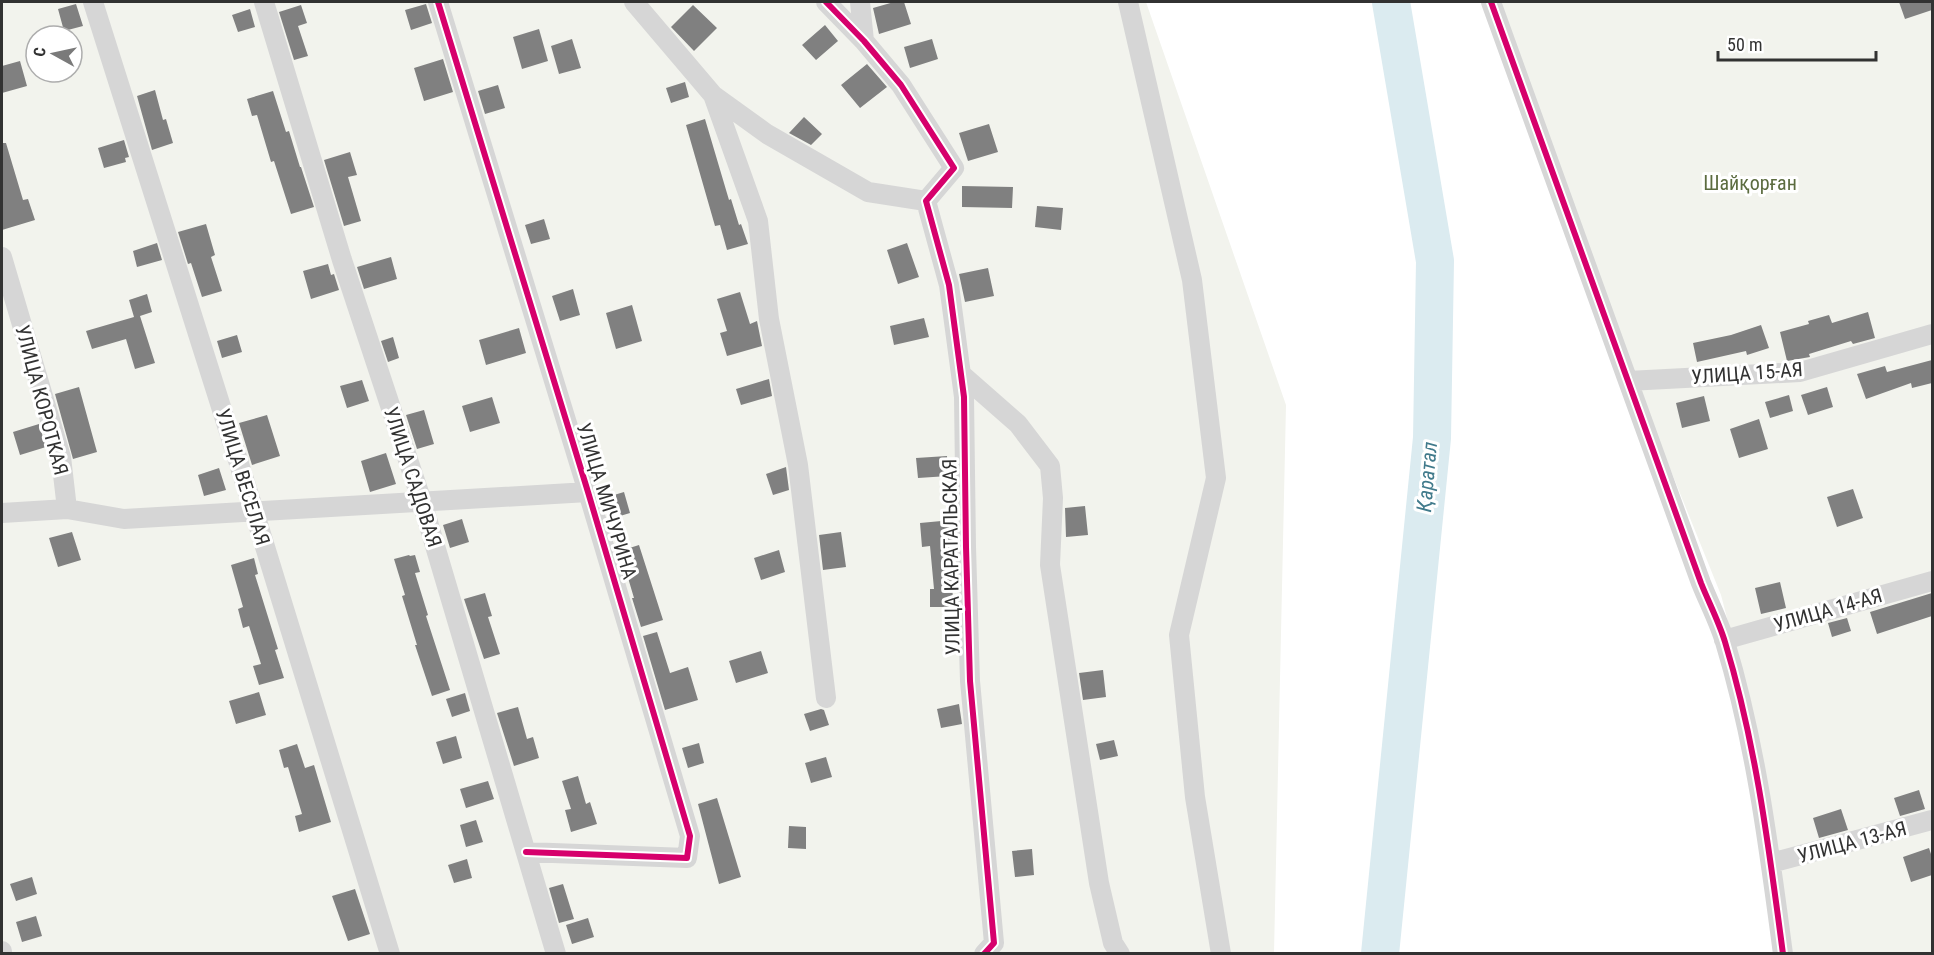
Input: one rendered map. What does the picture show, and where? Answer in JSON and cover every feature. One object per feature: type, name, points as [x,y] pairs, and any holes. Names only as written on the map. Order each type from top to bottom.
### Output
[{"type":"street","name":"УЛИЦА ВЕСЕЛАЯ","points":[[93,2],[254,511],[390,954]]},
{"type":"street","name":"УЛИЦА САДОВАЯ","points":[[264,2],[342,260],[422,502],[556,954]]},
{"type":"street","name":"УЛИЦА МИЧУРИНА","points":[[438,2],[588,492],[690,836],[687,858],[526,852]]},
{"type":"street","points":[[634,2],[713,95],[767,134],[868,192],[927,201],[954,168],[901,85],[864,41],[826,2]]},
{"type":"street","points":[[860,2],[864,41]]},
{"type":"street","points":[[1128,2],[1192,280],[1216,478],[1179,635],[1195,797],[1221,954]]},
{"type":"street","points":[[1491,2],[1701,583],[1724,640],[1745,714],[1763,805],[1783,954]]},
{"type":"street","points":[[713,95],[758,221],[770,319],[798,465],[826,698]]},
{"type":"street","name":"УЛИЦА КАРАТАЛЬСКАЯ","points":[[927,201],[949,285],[964,398],[970,681],[992,950]]},
{"type":"street","name":"УЛИЦА КОРОТКАЯ","points":[[2,257],[61,457],[67,509]]},
{"type":"street","name":"УЛИЦА 15-АЯ","points":[[1628,381],[1800,372],[1932,334]]},
{"type":"street","points":[[961,375],[1018,424],[1050,466],[1053,498],[1050,565],[1099,883],[1113,943],[1120,954]]},
{"type":"street","points":[[2,513],[67,509],[124,519],[588,492]]},
{"type":"street","name":"УЛИЦА 14-АЯ","points":[[1724,640],[1932,581]]},
{"type":"street","name":"УЛИЦА 13-АЯ","points":[[1771,863],[1932,820]]},
{"type":"green space","points":[[2,2],[1146,2],[1286,405],[1274,953],[2,954]]},
{"type":"green space","name":"Шайқорған","points":[[1499,2],[1932,2],[1932,953],[1776,953],[1760,744],[1721,595],[1553,178]]},
{"type":"building","points":[[894,2],[904,2],[911,24],[879,34],[873,8]]},
{"type":"building","points":[[1899,2],[1932,2],[1932,10],[1905,19]]},
{"type":"building","points":[[76,4],[82,24],[62,24],[58,9]]},
{"type":"building","points":[[426,4],[432,23],[411,30],[405,10]]},
{"type":"building","points":[[301,5],[307,23],[298,26],[308,56],[294,60],[279,12]]},
{"type":"building","points":[[693,5],[717,28],[694,51],[671,27]]},
{"type":"building","points":[[250,9],[255,27],[238,32],[232,15]]},
{"type":"building","points":[[825,25],[838,41],[816,60],[802,45]]},
{"type":"building","points":[[539,29],[548,61],[522,69],[513,37]]},
{"type":"building","points":[[572,39],[581,68],[559,74],[551,46]]},
{"type":"building","points":[[932,39],[938,59],[910,68],[904,47]]},
{"type":"building","points":[[443,59],[453,92],[424,101],[414,68]]},
{"type":"building","points":[[20,61],[24,84],[27,86],[2,93],[2,66]]},
{"type":"building","points":[[867,64],[887,87],[860,108],[841,85]]},
{"type":"building","points":[[685,82],[689,97],[671,103],[666,88]]},
{"type":"building","points":[[498,85],[505,108],[485,114],[478,91]]},
{"type":"building","points":[[155,90],[163,120],[166,119],[173,143],[152,150],[137,96]]},
{"type":"building","points":[[273,91],[314,207],[291,214],[274,161],[271,162],[257,115],[252,116],[247,99]]},
{"type":"building","points":[[804,117],[822,134],[811,145],[789,133]]},
{"type":"building","points":[[705,119],[729,200],[731,199],[748,244],[727,250],[720,225],[715,226],[686,125]]},
{"type":"building","points":[[989,124],[998,152],[968,161],[959,133]]},
{"type":"building","points":[[124,140],[129,157],[125,158],[126,162],[104,168],[98,148]]},
{"type":"building","points":[[2,143],[6,143],[23,200],[28,199],[35,220],[2,230]]},
{"type":"building","points":[[350,152],[357,175],[348,177],[361,221],[344,226],[324,160]]},
{"type":"building","points":[[962,186],[1013,187],[1012,208],[962,207]]},
{"type":"building","points":[[1037,206],[1063,208],[1061,230],[1035,227]]},
{"type":"building","points":[[544,219],[550,239],[531,244],[525,225]]},
{"type":"building","points":[[206,224],[215,255],[211,257],[222,291],[202,297],[178,232]]},
{"type":"building","points":[[157,243],[162,260],[137,267],[133,251]]},
{"type":"building","points":[[907,243],[919,277],[898,284],[887,250]]},
{"type":"building","points":[[391,257],[397,279],[364,289],[357,267]]},
{"type":"building","points":[[328,264],[339,290],[311,299],[303,271]]},
{"type":"building","points":[[988,268],[994,296],[965,302],[959,274]]},
{"type":"building","points":[[573,289],[580,315],[560,321],[552,296]]},
{"type":"building","points":[[740,292],[750,324],[757,321],[762,346],[727,356],[720,333],[727,331],[717,299]]},
{"type":"building","points":[[147,294],[152,312],[140,316],[155,363],[135,369],[126,339],[92,349],[86,331],[134,317],[129,300]]},
{"type":"building","points":[[632,305],[642,341],[616,349],[606,313]]},
{"type":"building","points":[[1868,312],[1875,338],[1853,344],[1851,341],[1809,354],[1810,357],[1787,361],[1780,332],[1809,324],[1808,321],[1829,315],[1832,323]]},
{"type":"building","points":[[924,318],[929,337],[894,345],[890,326]]},
{"type":"building","points":[[1761,325],[1769,348],[1747,355],[1746,351],[1697,362],[1693,343],[1731,335]]},
{"type":"building","points":[[519,328],[526,353],[486,365],[479,340]]},
{"type":"building","points":[[237,335],[242,352],[222,358],[217,341]]},
{"type":"building","points":[[393,337],[399,358],[388,362],[381,341]]},
{"type":"building","points":[[1932,360],[1932,383],[1912,388],[1911,383],[1866,399],[1857,374],[1885,366],[1887,372]]},
{"type":"building","points":[[769,379],[772,396],[741,405],[736,389]]},
{"type":"building","points":[[362,380],[369,401],[347,408],[340,386]]},
{"type":"building","points":[[79,387],[97,452],[73,459],[55,394]]},
{"type":"building","points":[[1827,387],[1833,407],[1808,415],[1801,395]]},
{"type":"building","points":[[1789,395],[1793,411],[1770,418],[1765,402]]},
{"type":"building","points":[[1704,396],[1710,421],[1682,428],[1676,403]]},
{"type":"building","points":[[492,397],[500,423],[470,432],[462,406]]},
{"type":"building","points":[[424,410],[434,444],[417,449],[406,415]]},
{"type":"building","points":[[267,415],[280,456],[252,465],[239,423]]},
{"type":"building","points":[[1759,419],[1768,449],[1739,458],[1730,429]]},
{"type":"building","points":[[39,424],[46,447],[20,455],[13,432]]},
{"type":"building","points":[[386,453],[396,484],[370,492],[361,461]]},
{"type":"building","points":[[947,456],[948,476],[918,478],[916,458]]},
{"type":"building","points":[[786,467],[789,490],[773,495],[766,474]]},
{"type":"building","points":[[219,468],[226,490],[204,496],[198,475]]},
{"type":"building","points":[[1853,489],[1863,518],[1837,527],[1827,497]]},
{"type":"building","points":[[624,492],[630,513],[610,519],[604,498]]},
{"type":"building","points":[[1085,506],[1088,535],[1066,537],[1065,508]]},
{"type":"building","points":[[462,519],[469,542],[450,548],[443,525]]},
{"type":"building","points":[[952,520],[953,607],[930,607],[930,589],[934,589],[930,546],[922,547],[920,523]]},
{"type":"building","points":[[72,532],[81,560],[58,567],[49,538]]},
{"type":"building","points":[[841,532],[846,567],[823,570],[819,535]]},
{"type":"building","points":[[639,545],[663,620],[641,627],[620,551]]},
{"type":"building","points":[[779,550],[785,572],[761,580],[754,558]]},
{"type":"building","points":[[415,555],[420,572],[415,573],[428,615],[426,616],[450,690],[432,696],[415,645],[417,645],[402,596],[405,595],[394,559]]},
{"type":"building","points":[[254,558],[258,574],[255,575],[278,649],[275,650],[284,678],[259,685],[253,666],[261,664],[249,626],[243,628],[238,609],[243,607],[231,565]]},
{"type":"building","points":[[1780,582],[1786,608],[1761,614],[1755,588]]},
{"type":"building","points":[[485,593],[492,616],[488,617],[500,654],[484,659],[464,599]]},
{"type":"building","points":[[1932,593],[1932,616],[1877,634],[1870,612]]},
{"type":"building","points":[[1847,618],[1851,631],[1832,637],[1828,623]]},
{"type":"building","points":[[657,632],[670,673],[688,667],[698,700],[665,710],[643,636]]},
{"type":"building","points":[[761,651],[768,673],[736,683],[729,661]]},
{"type":"building","points":[[1103,670],[1106,697],[1083,700],[1079,673]]},
{"type":"building","points":[[259,692],[266,715],[236,724],[229,701]]},
{"type":"building","points":[[465,693],[470,711],[452,717],[446,699]]},
{"type":"building","points":[[959,704],[962,724],[941,728],[937,709]]},
{"type":"building","points":[[518,707],[527,739],[533,737],[539,758],[514,766],[497,713]]},
{"type":"building","points":[[824,710],[829,725],[810,731],[804,714]]},
{"type":"building","points":[[456,736],[462,758],[443,764],[436,742]]},
{"type":"building","points":[[1114,740],[1118,756],[1100,760],[1096,744]]},
{"type":"building","points":[[699,743],[704,763],[688,768],[682,748]]},
{"type":"building","points":[[297,744],[305,768],[314,765],[331,822],[299,832],[295,816],[302,814],[288,767],[284,768],[279,750]]},
{"type":"building","points":[[826,757],[832,777],[811,783],[805,763]]},
{"type":"building","points":[[578,776],[586,804],[590,802],[597,824],[571,832],[565,810],[571,809],[562,781]]},
{"type":"building","points":[[488,781],[494,799],[466,808],[460,789]]},
{"type":"building","points":[[1919,790],[1925,809],[1900,816],[1894,798]]},
{"type":"building","points":[[717,798],[741,877],[719,884],[698,804]]},
{"type":"building","points":[[1841,809],[1848,830],[1819,838],[1813,818]]},
{"type":"building","points":[[476,820],[483,842],[466,847],[460,825]]},
{"type":"building","points":[[789,826],[806,827],[806,849],[788,848]]},
{"type":"building","points":[[1929,848],[1932,857],[1932,875],[1911,882],[1903,857]]},
{"type":"building","points":[[1032,849],[1034,875],[1015,877],[1012,851]]},
{"type":"building","points":[[467,859],[472,878],[454,883],[448,865]]},
{"type":"building","points":[[32,877],[37,894],[16,901],[10,884]]},
{"type":"building","points":[[563,884],[574,919],[559,923],[549,888]]},
{"type":"building","points":[[355,889],[370,934],[348,941],[332,896]]},
{"type":"building","points":[[36,916],[42,936],[22,942],[16,922]]},
{"type":"building","points":[[588,918],[594,937],[572,944],[566,925]]},
{"type":"waterway","name":"Қаратал","points":[[1380,954],[1432,438],[1435,261],[1391,2]]},
{"type":"cycle path","points":[[438,2],[588,492],[690,836],[687,858],[526,852]]},
{"type":"cycle path","points":[[826,2],[864,41],[901,85],[954,168],[926,201],[949,285],[964,397],[970,681],[994,943],[984,954]]},
{"type":"cycle path","points":[[1491,2],[1701,583],[1725,642],[1753,758],[1767,836],[1783,954]]}]
